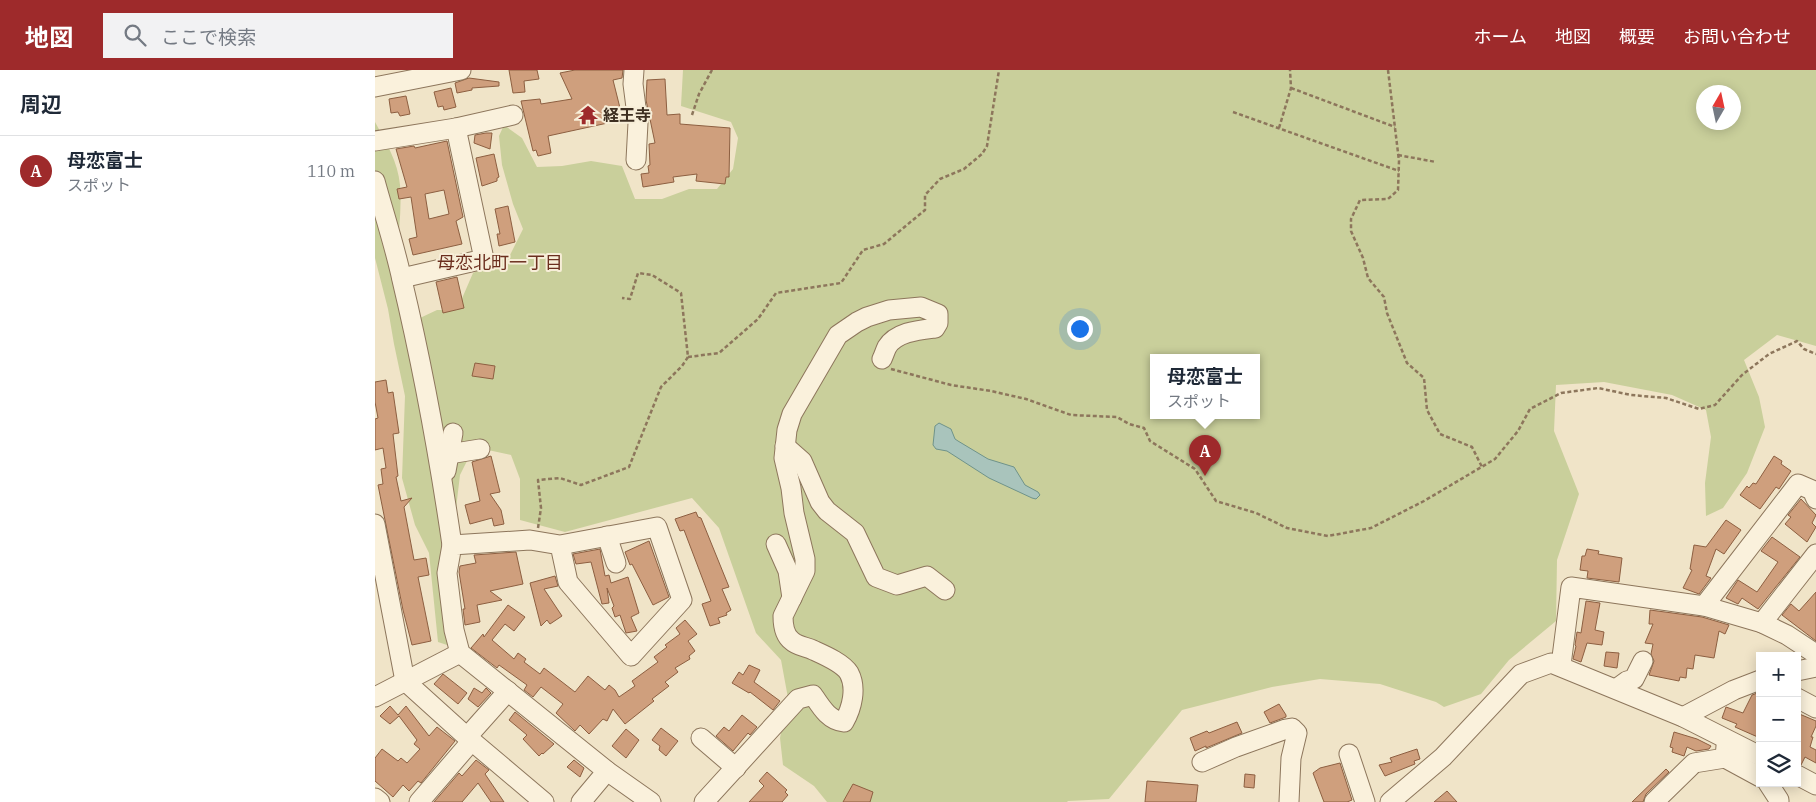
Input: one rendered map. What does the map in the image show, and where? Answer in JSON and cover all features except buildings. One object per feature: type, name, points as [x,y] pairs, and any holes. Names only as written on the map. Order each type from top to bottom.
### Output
[{"type":"street","points":[[375,87],[461,70]]},
{"type":"street","points":[[634,70],[633,84],[638,123],[636,160]]},
{"type":"street","points":[[375,141],[456,128],[513,115]]},
{"type":"street","points":[[402,278],[484,258],[456,128]]},
{"type":"street","points":[[375,181],[402,278],[417,343],[447,448],[443,486],[452,545],[447,573],[454,630],[460,653],[607,771],[651,802]]},
{"type":"street","points":[[704,802],[798,699],[813,695],[823,710],[837,721],[844,722],[849,714],[853,686],[849,673],[841,665],[792,642],[783,624],[783,616],[805,571],[805,559],[785,467],[785,446],[792,414],[838,335],[867,317],[889,310],[921,307],[938,314],[938,323],[935,328],[920,330],[897,338],[887,347],[882,359]]},
{"type":"street","points":[[785,446],[802,461],[820,502],[827,511],[855,533],[876,578],[897,584],[927,576],[945,590]]},
{"type":"street","points":[[447,448],[481,449]]},
{"type":"street","points":[[1704,606],[1798,484],[1812,490],[1816,500]]},
{"type":"street","points":[[375,524],[405,682],[544,802]]},
{"type":"street","points":[[452,545],[531,540],[560,545],[657,527],[681,600],[631,656],[568,582],[560,545]]},
{"type":"street","points":[[607,536],[616,563]]},
{"type":"street","points":[[775,544],[788,571],[792,598]]},
{"type":"street","points":[[1762,623],[1816,554]]},
{"type":"street","points":[[1561,665],[1571,587],[1704,606],[1762,623],[1787,635],[1816,654]]},
{"type":"street","points":[[375,697],[460,653]]},
{"type":"street","points":[[1616,689],[1627,681],[1634,679],[1643,661]]},
{"type":"street","points":[[1389,802],[1443,757],[1521,674],[1551,663],[1561,665],[1683,717],[1756,774]]},
{"type":"street","points":[[1801,670],[1816,667]]},
{"type":"street","points":[[1683,717],[1756,682]]},
{"type":"street","points":[[467,737],[508,692]]},
{"type":"street","points":[[1801,700],[1816,708]]},
{"type":"street","points":[[1202,762],[1236,747],[1292,728],[1297,733],[1291,758],[1289,802]]},
{"type":"street","points":[[419,802],[469,744],[467,737]]},
{"type":"street","points":[[701,738],[736,768]]},
{"type":"street","points":[[1654,802],[1695,763],[1726,749],[1756,755]]},
{"type":"street","points":[[1349,754],[1365,802]]},
{"type":"street","points":[[581,802],[607,771]]},
{"type":"street","points":[[1801,778],[1816,785]]},
{"type":"street","points":[[1771,787],[1779,802]]},
{"type":"street","points":[[375,798],[379,802]]},
{"type":"path","points":[[692,115],[699,94],[712,70]]},
{"type":"path","points":[[688,357],[719,353],[758,319],[777,293],[841,283],[863,250],[884,244],[925,210],[925,195],[940,178],[964,169],[982,154],[987,146],[999,70]]},
{"type":"path","points":[[1279,128],[1291,88],[1290,70]]},
{"type":"path","points":[[1388,70],[1398,155],[1398,190],[1388,199],[1360,200],[1351,219],[1351,231],[1363,258],[1368,278],[1384,297],[1387,313],[1407,362],[1424,378],[1427,410],[1440,434],[1472,447],[1482,467]]},
{"type":"path","points":[[1291,88],[1395,127]]},
{"type":"path","points":[[1233,112],[1399,171]]},
{"type":"path","points":[[1398,155],[1436,162]]},
{"type":"path","points":[[538,541],[538,521],[541,508],[538,480],[560,478],[581,485],[629,467],[661,387],[682,366],[688,357],[681,293],[652,275],[638,274],[630,299],[621,298]]},
{"type":"path","points":[[882,359],[893,370],[951,385],[1026,399],[1071,415],[1117,417],[1129,424],[1144,428],[1150,441],[1195,469],[1215,501],[1256,513],[1287,528],[1328,536],[1371,528],[1424,501],[1482,467],[1495,459],[1518,431],[1529,409],[1561,393],[1598,388],[1631,395],[1666,398],[1699,409],[1715,405],[1742,375],[1769,354],[1797,341],[1804,349],[1816,354]]},
{"type":"green space","points":[[683,70],[1816,70],[1816,346],[1777,335],[1744,360],[1759,397],[1765,427],[1747,473],[1723,508],[1706,516],[1705,483],[1711,437],[1706,410],[1672,395],[1604,382],[1556,385],[1554,431],[1579,494],[1557,560],[1556,621],[1509,660],[1481,694],[1444,707],[1436,702],[1380,684],[1320,679],[1272,687],[1182,710],[1109,799],[1067,802],[827,802],[814,786],[783,765],[780,738],[788,698],[781,660],[756,633],[719,528],[692,498],[565,532],[520,520],[520,479],[511,455],[474,447],[460,475],[454,525],[453,647],[438,642],[429,553],[415,525],[402,478],[405,396],[388,309],[375,258],[375,122],[391,152],[399,177],[401,202],[396,274],[399,309],[405,325],[437,310],[457,310],[473,273],[510,255],[523,229],[513,204],[502,165],[499,136],[504,125],[522,138],[537,167],[562,166],[591,161],[622,166],[635,199],[662,199],[689,189],[717,189],[733,169],[738,138],[731,122],[681,106]]},
{"type":"water","points":[[939,423],[951,429],[955,439],[988,459],[1014,467],[1025,485],[1040,495],[1036,499],[1032,498],[989,478],[947,451],[936,449],[933,445],[935,426]]},
{"type":"place","name":"経王寺","points":[[588,115]]},
{"type":"place","name":"母恋富士","points":[[1205,476]]},
{"type":"district","name":"母恋北町一丁目","points":[[500,263]]}]
